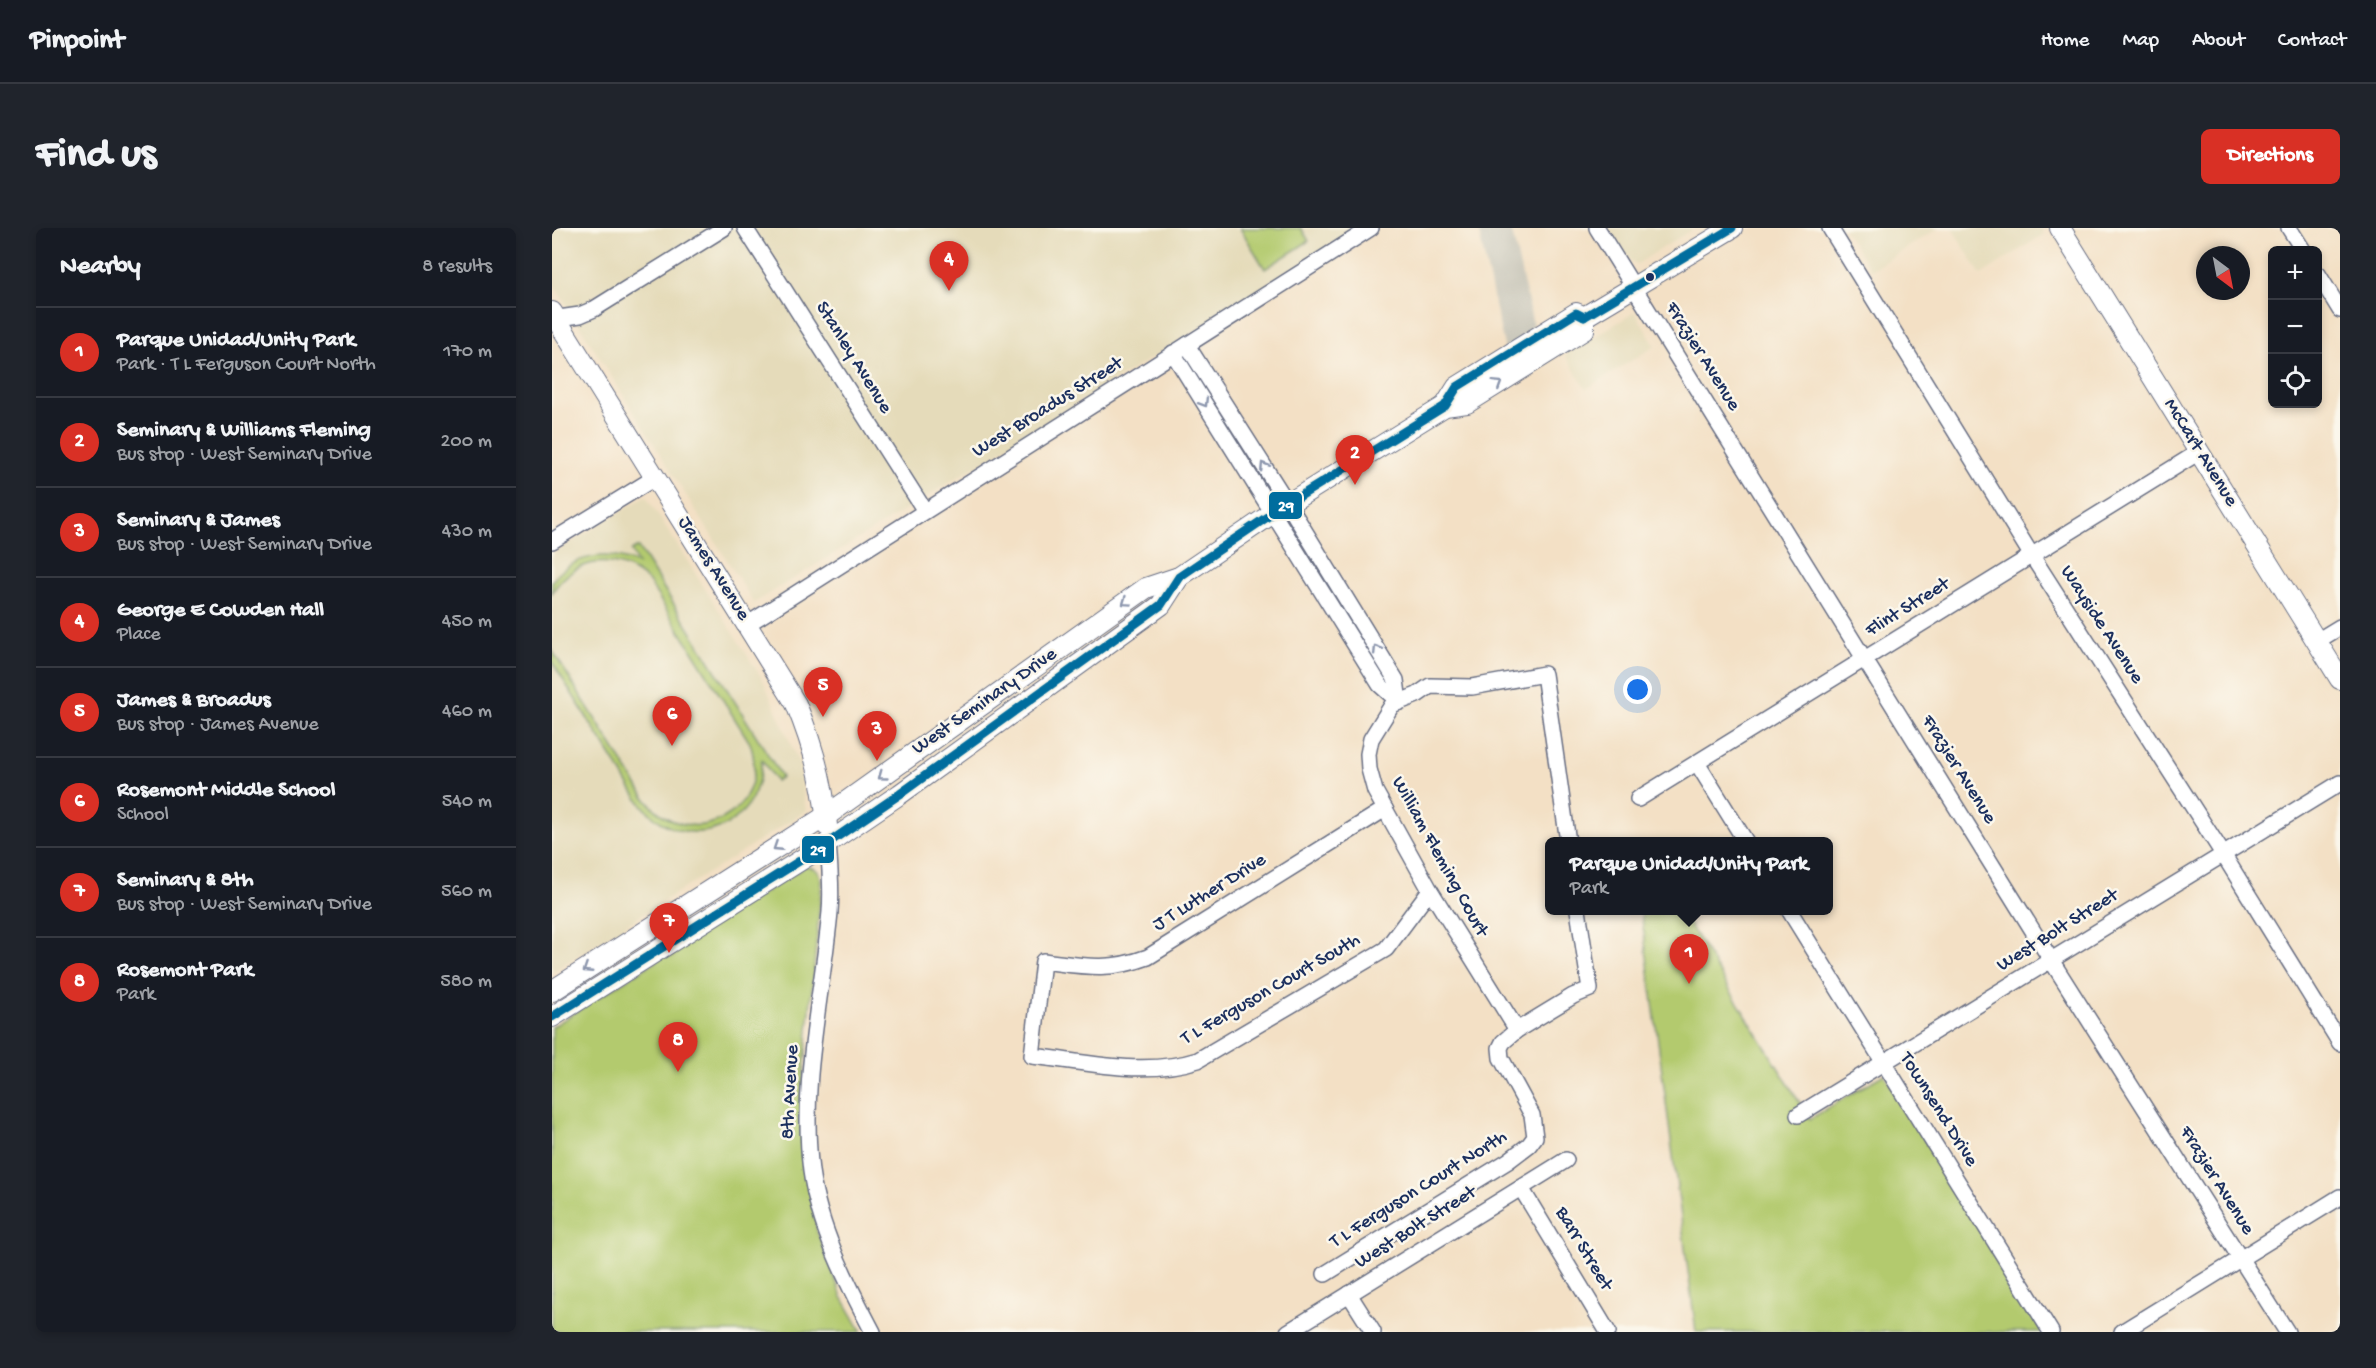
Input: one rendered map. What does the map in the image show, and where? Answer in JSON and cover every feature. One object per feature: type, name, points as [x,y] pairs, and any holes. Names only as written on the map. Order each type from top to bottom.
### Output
[{"type":"main road","name":"West Seminary Drive","points":[[552,991],[826,816],[1146,588],[1179,577],[1280,508],[1445,406],[1457,387],[1576,313],[1584,317],[1732,228]]},
{"type":"main road","name":"McCart Avenue","points":[[2060,228],[2340,679]]},
{"type":"main road","name":"James Avenue","points":[[553,317],[656,477],[796,704],[811,741],[826,816],[828,843]]},
{"type":"main road","name":"West Seminary Drive","points":[[552,1017],[828,843],[919,780],[1161,605],[1179,577]]},
{"type":"main road","points":[[654,926],[665,946]]},
{"type":"street","points":[[553,317],[580,315],[594,309],[724,228]]},
{"type":"street","name":"Stanley Avenue","points":[[746,228],[925,511]]},
{"type":"street","name":"West Broadus Street","points":[[748,624],[1371,228]]},
{"type":"street","name":"Frazier Avenue","points":[[1598,228],[2051,960],[2287,1332]]},
{"type":"street","name":"Wayside Avenue","points":[[1830,228],[2032,556],[2223,854],[2340,1043]]},
{"type":"street","points":[[2289,228],[2300,246]]},
{"type":"street","points":[[2322,281],[2340,310]]},
{"type":"street","points":[[1187,345],[1280,508],[1317,584],[1380,685],[1399,702]]},
{"type":"street","points":[[1173,353],[1280,508],[1331,574],[1396,680],[1399,702]]},
{"type":"street","name":"Flint Street","points":[[1638,799],[2199,452]]},
{"type":"street","points":[[552,541],[656,477]]},
{"type":"street","points":[[1317,584],[1331,574]]},
{"type":"street","points":[[2317,641],[2340,627]]},
{"type":"street","points":[[1399,702],[1417,695],[1430,686],[1472,687],[1544,674],[1567,837]]},
{"type":"street","name":"William Fleming Court","points":[[1399,702],[1392,705],[1371,739],[1368,754],[1369,769],[1375,791],[1430,890],[1517,1030]]},
{"type":"street","points":[[1696,763],[1743,837]]},
{"type":"street","name":"West Bolt Street","points":[[1798,1115],[2340,783]]},
{"type":"street","name":"J T Luther Drive","points":[[1032,1056],[1042,961],[1102,968],[1130,964],[1148,957],[1385,808]]},
{"type":"street","name":"8th Avenue","points":[[828,843],[831,910],[818,998],[808,1108],[809,1146],[820,1215],[845,1280],[873,1332]]},
{"type":"street","name":"T L Ferguson Court South","points":[[1032,1056],[1153,1069],[1180,1066],[1198,1060],[1386,949],[1430,890]]},
{"type":"street","name":"T L Ferguson Court North","points":[[1325,1274],[1424,1215],[1508,1161],[1535,1137],[1532,1115],[1501,1058],[1500,1048],[1503,1042],[1517,1030],[1573,996],[1590,989],[1579,915]]},
{"type":"street","name":"Townsend Drive","points":[[1792,915],[2051,1332]]},
{"type":"street","name":"West Bolt Street","points":[[1288,1332],[1566,1160]]},
{"type":"street","name":"Barr Street","points":[[1521,1188],[1608,1332]]},
{"type":"street","points":[[2122,1332],[2340,1197]]},
{"type":"street","points":[[1349,1294],[1372,1332]]},
{"type":"shaded area","points":[[552,228],[1362,228],[754,603],[552,282]]},
{"type":"shaded area","points":[[1478,228],[1511,228],[1534,329],[1505,350]]},
{"type":"shaded area","points":[[1609,228],[1694,228],[1637,264],[1631,261]]},
{"type":"shaded area","points":[[1843,228],[1939,228],[1871,270]]},
{"type":"shaded area","points":[[1952,228],[2041,228],[2044,234],[1981,275]]},
{"type":"shaded area","points":[[1635,312],[1655,346],[1586,389],[1565,355]]},
{"type":"shaded area","points":[[646,496],[763,680],[799,763],[806,811],[552,972],[552,554]]},
{"type":"green space","points":[[1240,228],[1301,228],[1309,241],[1265,269]]},
{"type":"green space","points":[[638,547],[782,777],[776,781],[762,760],[759,780],[748,805],[735,819],[717,829],[698,832],[679,830],[669,827],[647,811],[552,662],[552,650],[645,798],[663,815],[683,824],[704,825],[723,818],[738,806],[749,789],[754,768],[750,743],[649,582],[624,566],[598,563],[572,572],[552,593],[552,581],[570,565],[592,557],[603,556],[638,564],[631,551]]},
{"type":"green space","points":[[806,866],[817,870],[822,881],[800,1117],[817,1231],[842,1297],[862,1332],[552,1332],[552,1027]]},
{"type":"green space","points":[[1642,915],[1683,915],[1810,1119],[1884,1074],[2043,1332],[1696,1332]]},
{"type":"transit line","name":"29","points":[[1584,317],[1732,228]]},
{"type":"transit line","name":"29","points":[[552,1017],[828,843],[900,794],[1161,605],[1179,577],[1273,513],[1445,406],[1457,387],[1576,313],[1584,317]]},
{"type":"place","name":"George E Cowden Hall","points":[[949,291]]},
{"type":"place","name":"Seminary & Williams Fleming","points":[[1355,485]]},
{"type":"place","name":"James & Broadus","points":[[823,717]]},
{"type":"place","name":"Rosemont Middle School","points":[[672,746]]},
{"type":"place","name":"Seminary & James","points":[[877,761]]},
{"type":"place","name":"Seminary & 8th","points":[[669,953]]},
{"type":"place","name":"Parque Unidad/Unity Park","points":[[1689,984]]},
{"type":"place","name":"Rosemont Park","points":[[678,1072]]}]
